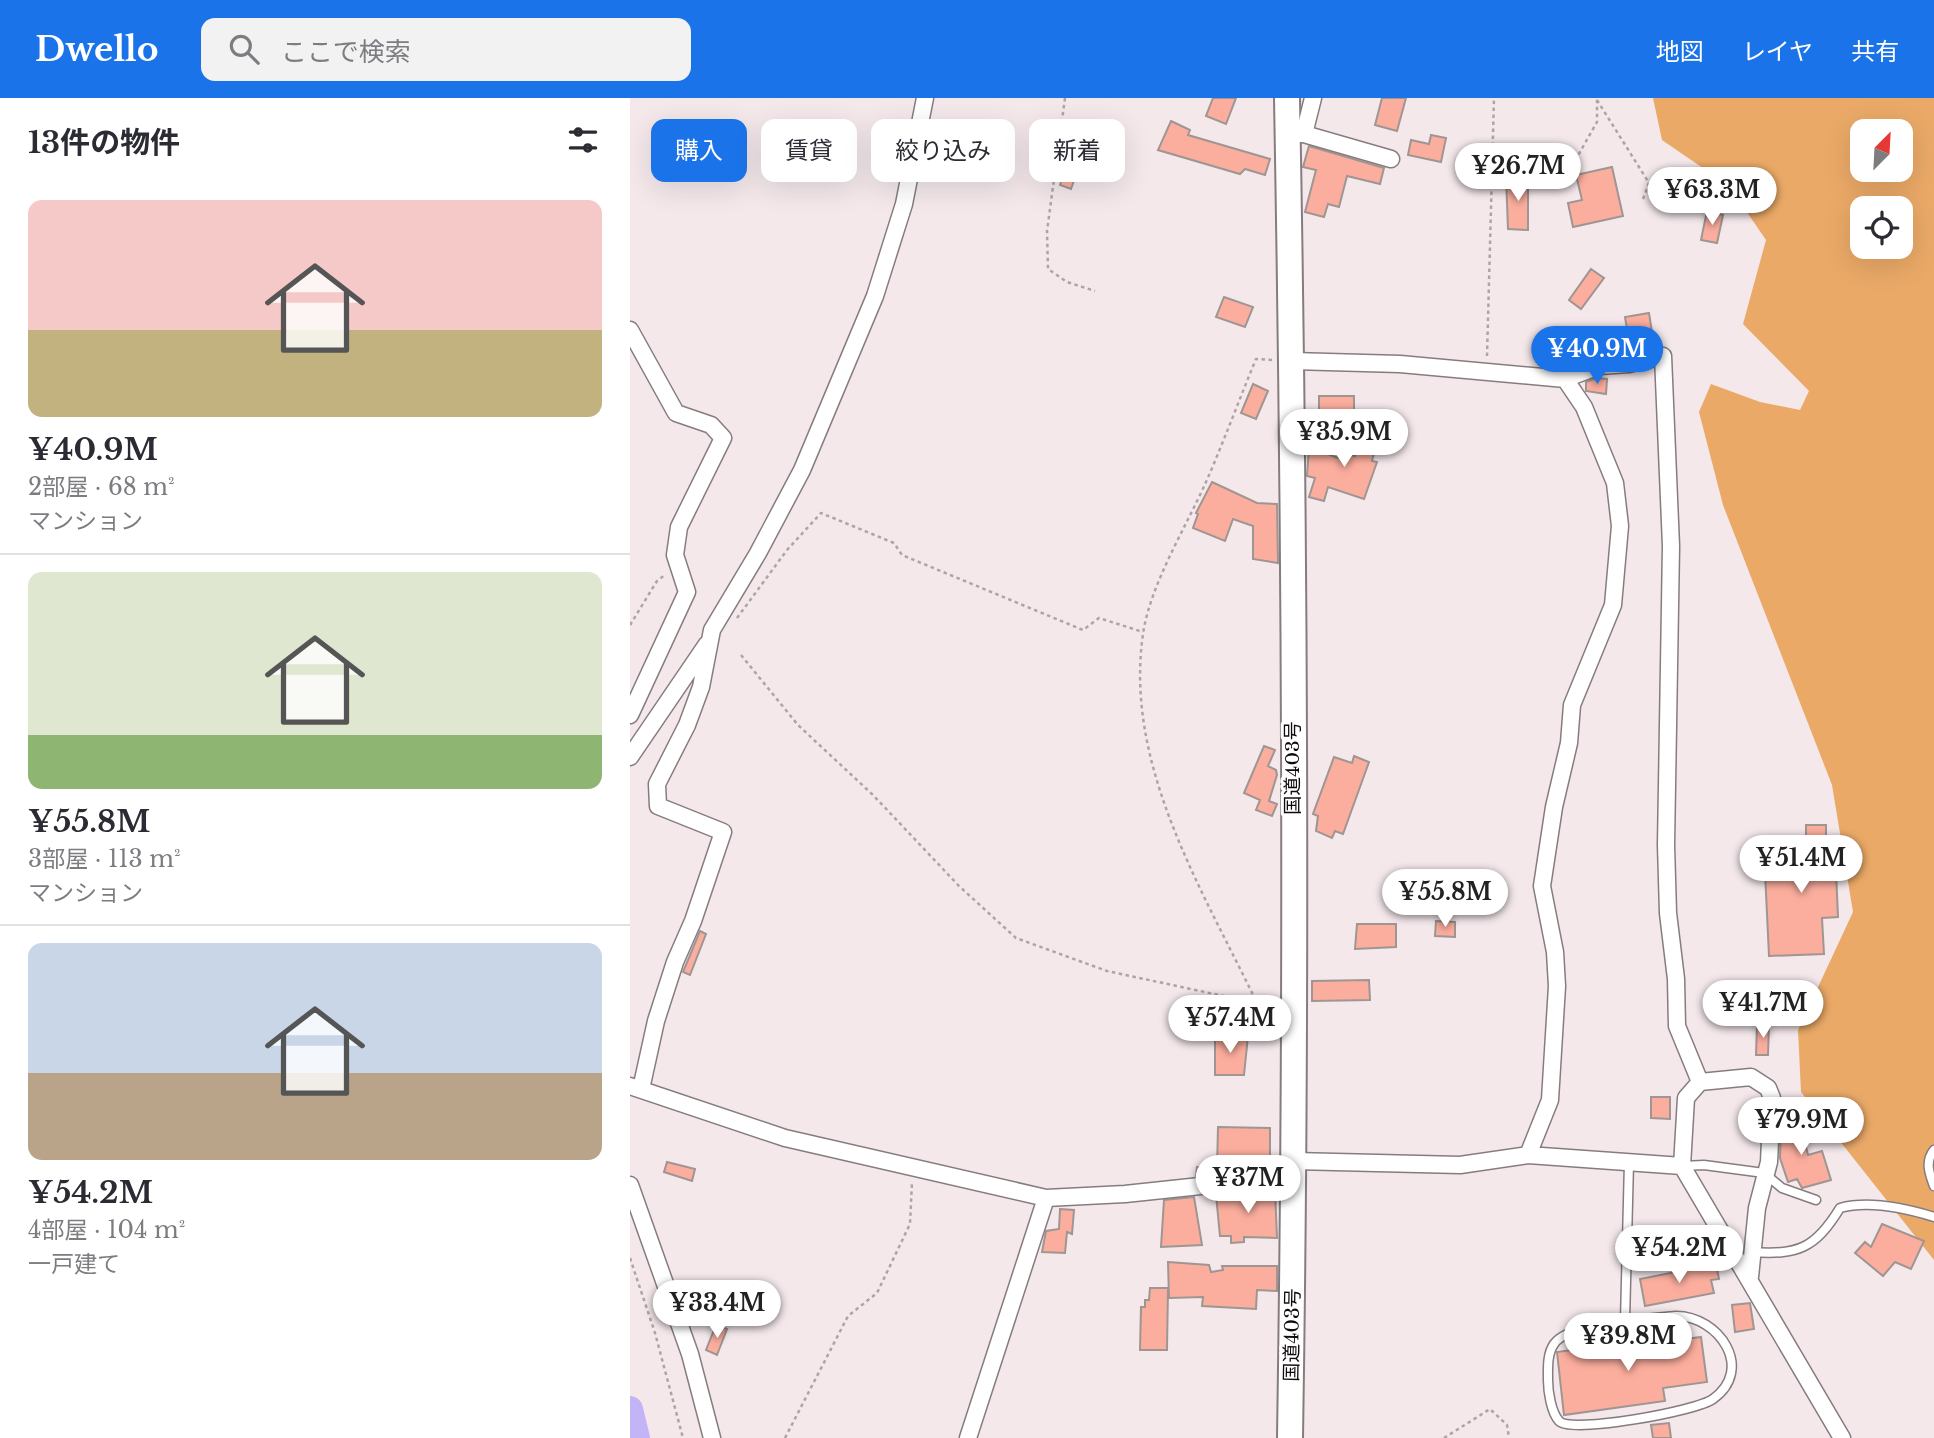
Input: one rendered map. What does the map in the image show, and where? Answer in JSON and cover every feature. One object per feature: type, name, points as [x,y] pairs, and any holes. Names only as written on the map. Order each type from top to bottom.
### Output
[{"type":"highway","name":"国道403号","points":[[1287,98],[1296,134],[1293,361],[1294,1169],[1290,1438]]},
{"type":"street","points":[[630,757],[711,634],[802,471],[875,296],[904,204],[925,98]]},
{"type":"street","points":[[1313,98],[1296,134],[1391,159]]},
{"type":"street","points":[[630,330],[677,413],[711,425],[723,438],[679,527],[674,555],[684,576],[687,592],[630,715]]},
{"type":"street","points":[[1293,361],[1400,364],[1565,379],[1599,366],[1629,364],[1663,356],[1671,546],[1666,845],[1668,913],[1676,979],[1677,1026],[1700,1082]]},
{"type":"street","points":[[1528,1155],[1550,1100],[1557,986],[1555,952],[1542,886],[1552,820],[1569,743],[1572,705],[1613,605],[1620,538],[1615,483],[1584,407],[1565,379]]},
{"type":"street","points":[[711,634],[701,687],[687,725],[657,785],[658,806],[723,832],[693,921],[674,962],[635,1087],[785,1138],[1046,1199],[1125,1194],[1294,1169],[1460,1165],[1528,1155],[1682,1166]]},
{"type":"street","points":[[1750,1277],[1751,1252],[1764,1173],[1769,1162],[1772,1098],[1768,1088],[1751,1077],[1700,1082],[1686,1098],[1682,1166],[1750,1277],[1842,1438]]},
{"type":"street","points":[[630,1185],[690,1354],[712,1438]]},
{"type":"street","points":[[968,1438],[1046,1199]]},
{"type":"lane","points":[[1934,1150],[1929,1156],[1929,1172],[1934,1186]]},
{"type":"lane","points":[[1625,1321],[1629,1162]]},
{"type":"lane","points":[[1682,1166],[1704,1165],[1764,1173],[1782,1188],[1816,1200]]},
{"type":"lane","points":[[1751,1252],[1792,1252],[1805,1248],[1829,1227],[1840,1208],[1853,1205],[1897,1208],[1934,1217]]},
{"type":"lane","points":[[1691,1316],[1707,1324],[1722,1336],[1731,1351],[1725,1388],[1712,1400],[1691,1409],[1588,1426],[1565,1426],[1557,1419],[1548,1389],[1548,1357],[1554,1342],[1571,1331],[1625,1321],[1691,1316]]},
{"type":"path","points":[[1065,98],[1047,231],[1048,270],[1067,282],[1095,290]]},
{"type":"path","points":[[1486,373],[1494,98]]},
{"type":"path","points":[[1541,170],[1576,159],[1597,122],[1597,99]]},
{"type":"path","points":[[1597,99],[1649,183],[1719,207]]},
{"type":"path","points":[[1643,199],[1649,183]]},
{"type":"path","points":[[1257,1003],[1176,835],[1145,736],[1141,685],[1143,632],[1163,574],[1206,482],[1256,359],[1293,361]]},
{"type":"path","points":[[711,634],[741,616],[787,550],[821,513],[894,543],[902,555],[1083,630],[1099,618],[1143,632]]},
{"type":"path","points":[[630,625],[657,581],[668,573],[684,576]]},
{"type":"path","points":[[741,655],[798,725],[873,795],[959,886],[1016,938],[1107,971],[1292,1009]]},
{"type":"path","points":[[785,1438],[849,1316],[877,1293],[883,1282],[909,1224],[913,1168]]},
{"type":"path","points":[[630,1258],[655,1333],[683,1438]]},
{"type":"path","points":[[1444,1438],[1490,1409],[1507,1425],[1509,1438]]},
{"type":"shaded area","points":[[1653,98],[1934,98],[1934,1260],[1801,1092],[1798,1030],[1853,912],[1832,785],[1723,505],[1699,412],[1711,384],[1760,402],[1800,410],[1809,391],[1743,324],[1766,240],[1729,186],[1662,140]]},
{"type":"building","points":[[1213,98],[1236,98],[1226,124],[1206,116]]},
{"type":"building","points":[[1382,98],[1406,98],[1397,131],[1375,125]]},
{"type":"building","points":[[1171,121],[1190,130],[1188,135],[1270,159],[1265,175],[1245,169],[1240,174],[1158,150]]},
{"type":"building","points":[[1431,135],[1446,138],[1441,162],[1408,155],[1411,140],[1429,144]]},
{"type":"building","points":[[1309,146],[1384,168],[1380,184],[1347,176],[1339,207],[1328,204],[1324,217],[1305,212],[1316,170],[1303,167]]},
{"type":"building","points":[[1612,167],[1623,216],[1573,227],[1568,203],[1582,200],[1576,175]]},
{"type":"building","points":[[1506,177],[1528,177],[1528,230],[1508,229]]},
{"type":"building","points":[[1061,182],[1073,182],[1071,189],[1060,185]]},
{"type":"building","points":[[1707,211],[1723,215],[1717,243],[1701,240]]},
{"type":"building","points":[[1591,269],[1604,278],[1581,309],[1569,300]]},
{"type":"building","points":[[1224,297],[1253,307],[1245,327],[1216,317]]},
{"type":"building","points":[[1649,313],[1654,345],[1658,346],[1621,354],[1623,340],[1629,341],[1625,317]]},
{"type":"building","points":[[1596,378],[1607,379],[1606,394],[1586,391],[1586,382]]},
{"type":"building","points":[[1253,384],[1268,391],[1256,419],[1241,413]]},
{"type":"building","points":[[1319,396],[1354,396],[1354,418],[1319,418]]},
{"type":"building","points":[[1363,427],[1379,433],[1372,461],[1377,462],[1364,499],[1328,487],[1324,501],[1309,497],[1315,478],[1307,476],[1309,447],[1338,458],[1340,452],[1355,456]]},
{"type":"building","points":[[1212,482],[1257,503],[1277,504],[1278,563],[1253,559],[1253,526],[1233,519],[1225,541],[1193,528],[1198,514],[1196,513]]},
{"type":"building","points":[[1264,746],[1275,750],[1268,766],[1276,770],[1277,775],[1269,801],[1277,804],[1272,816],[1256,810],[1260,800],[1244,793]]},
{"type":"building","points":[[1354,756],[1369,762],[1343,834],[1335,831],[1332,838],[1316,831],[1318,816],[1313,814],[1334,757],[1352,763]]},
{"type":"building","points":[[1806,825],[1826,825],[1826,848],[1835,848],[1838,917],[1822,918],[1824,954],[1769,956],[1764,851],[1806,849]]},
{"type":"building","points":[[1436,921],[1455,922],[1455,937],[1435,936]]},
{"type":"building","points":[[1357,924],[1396,924],[1396,947],[1355,949]]},
{"type":"building","points":[[700,931],[706,934],[690,975],[683,972]]},
{"type":"building","points":[[1369,980],[1370,1000],[1312,1001],[1312,981]]},
{"type":"building","points":[[1757,1025],[1769,1025],[1768,1055],[1756,1055]]},
{"type":"building","points":[[1215,1034],[1248,1036],[1244,1075],[1215,1075]]},
{"type":"building","points":[[1651,1097],[1670,1097],[1670,1119],[1651,1118]]},
{"type":"building","points":[[1799,1118],[1808,1155],[1822,1151],[1831,1180],[1802,1188],[1797,1179],[1788,1182],[1780,1158],[1781,1123]]},
{"type":"building","points":[[1218,1127],[1270,1128],[1270,1159],[1228,1158],[1229,1172],[1196,1176],[1197,1167],[1217,1168]]},
{"type":"building","points":[[667,1162],[695,1169],[692,1181],[664,1172]]},
{"type":"building","points":[[1275,1189],[1277,1238],[1244,1237],[1244,1242],[1231,1243],[1231,1236],[1220,1236],[1216,1195]]},
{"type":"building","points":[[1194,1197],[1202,1245],[1161,1247],[1164,1200]]},
{"type":"building","points":[[1060,1209],[1074,1210],[1072,1234],[1067,1232],[1065,1253],[1042,1252],[1046,1231],[1059,1229]]},
{"type":"building","points":[[1882,1224],[1924,1241],[1911,1269],[1895,1262],[1883,1276],[1855,1253],[1865,1242],[1871,1247]]},
{"type":"building","points":[[1168,1262],[1209,1265],[1211,1272],[1223,1270],[1222,1266],[1277,1266],[1277,1291],[1257,1290],[1256,1309],[1202,1306],[1203,1297],[1169,1298]]},
{"type":"building","points":[[1716,1264],[1719,1279],[1711,1280],[1714,1293],[1645,1306],[1640,1279]]},
{"type":"building","points":[[1150,1288],[1168,1288],[1167,1350],[1140,1350],[1141,1307],[1145,1307],[1145,1300],[1149,1300]]},
{"type":"building","points":[[1750,1303],[1754,1329],[1735,1332],[1732,1305]]},
{"type":"building","points":[[716,1325],[727,1329],[717,1355],[706,1350]]},
{"type":"building","points":[[1701,1337],[1707,1382],[1663,1388],[1665,1401],[1564,1415],[1557,1352],[1656,1338],[1657,1343]]},
{"type":"building","points":[[1669,1423],[1671,1438],[1653,1438],[1651,1425]]},
{"type":"waterway","points":[[630,1409],[637,1438]]}]
